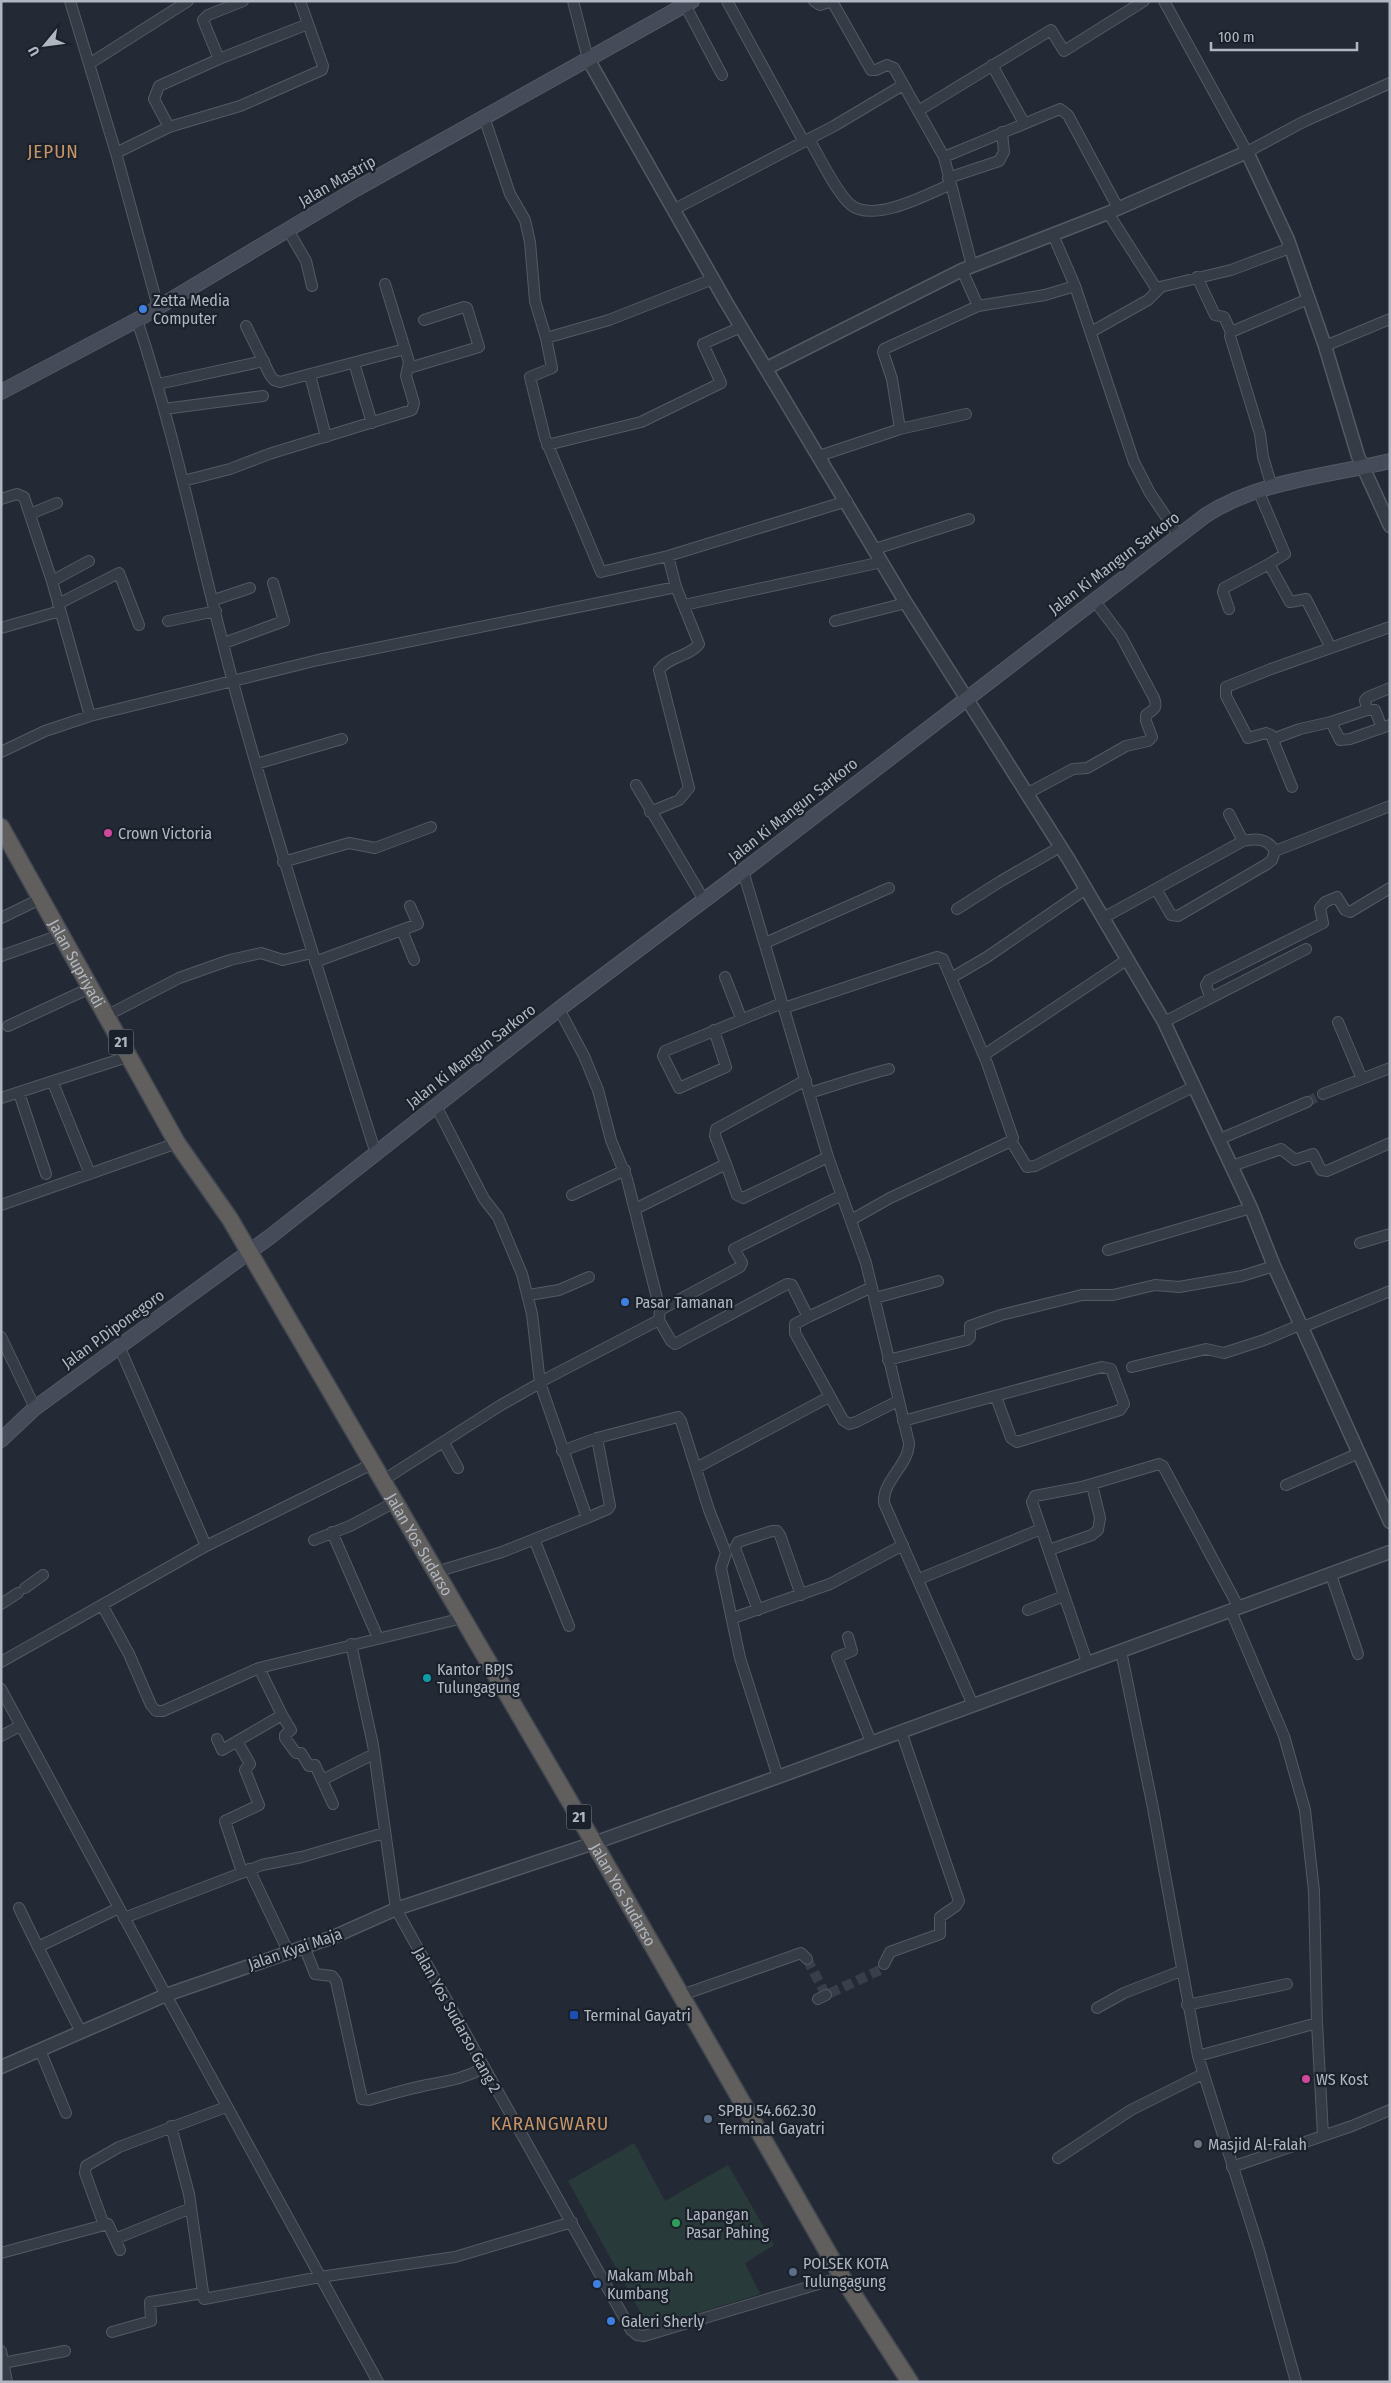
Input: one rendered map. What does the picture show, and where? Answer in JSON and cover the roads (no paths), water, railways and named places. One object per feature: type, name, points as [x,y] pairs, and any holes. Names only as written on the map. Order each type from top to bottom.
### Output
[{"type":"highway","name":"Jalan Supriyadi","points":[[4,838],[130,1056],[177,1143],[230,1219],[249,1251]]},
{"type":"highway","name":"Jalan Yos Sudarso","points":[[249,1251],[594,1843],[842,2276],[910,2382]]},
{"type":"main road","name":"Jalan Mastrip","points":[[1,392],[137,320],[288,230],[681,4]]},
{"type":"main road","name":"Jalan Ki Mangun Sarkoro","points":[[249,1251],[376,1154],[559,1009],[1220,506],[1265,488],[1390,461]]},
{"type":"main road","name":"Jalan P.Diponegoro","points":[[1,1440],[35,1408],[249,1251]]},
{"type":"street","points":[[70,1],[116,153],[158,307]]},
{"type":"street","points":[[89,64],[188,1]]},
{"type":"street","points":[[219,59],[203,20],[208,15],[242,1]]},
{"type":"street","points":[[116,153],[168,127],[240,106],[319,73],[323,66],[300,1]]},
{"type":"street","points":[[573,1],[588,59],[673,210],[906,603],[1086,889],[1164,1022],[1220,1139],[1251,1208],[1274,1266],[1303,1325],[1390,1522]]},
{"type":"street","points":[[727,1],[807,141],[844,198],[856,208],[891,209],[949,181],[999,161],[1004,152],[1002,132]]},
{"type":"street","points":[[814,1],[820,5],[829,2],[833,3],[869,67],[876,70],[887,65],[892,66],[944,157],[967,268],[978,306]]},
{"type":"street","points":[[918,111],[1051,30],[1064,51],[1144,1]]},
{"type":"street","points":[[1164,1],[1247,152],[1290,248],[1363,468],[1390,526]]},
{"type":"street","points":[[681,4],[722,75]]},
{"type":"street","points":[[168,127],[154,99],[159,86],[219,59],[308,24]]},
{"type":"street","points":[[992,65],[1024,123]]},
{"type":"street","points":[[767,368],[967,268],[1113,211],[1247,152],[1303,122],[1390,83]]},
{"type":"street","points":[[673,210],[807,141],[903,85]]},
{"type":"street","points":[[944,157],[1057,109],[1065,112],[1150,282],[1156,288],[1160,288]]},
{"type":"street","points":[[484,117],[510,194],[525,220],[530,242],[536,302],[552,368],[530,378],[547,445],[601,572],[668,556],[847,501]]},
{"type":"street","points":[[288,230],[306,261],[312,286]]},
{"type":"street","points":[[1053,235],[1075,286],[1134,462],[1150,493],[1179,536]]},
{"type":"street","points":[[1091,332],[1148,300],[1160,288],[1230,270],[1290,248]]},
{"type":"street","points":[[1197,277],[1215,315],[1224,317],[1231,332],[1230,336],[1260,434],[1265,488],[1284,554],[1224,588],[1223,592],[1229,609]]},
{"type":"street","points":[[546,338],[609,320],[713,279]]},
{"type":"street","points":[[183,481],[230,470],[269,454],[372,424],[414,408],[406,376],[409,368],[405,350],[385,284]]},
{"type":"street","points":[[900,429],[892,379],[884,349],[978,306],[1045,295],[1075,286]]},
{"type":"street","points":[[1231,332],[1308,299]]},
{"type":"street","points":[[409,368],[479,347],[467,308],[464,307],[424,320]]},
{"type":"street","points":[[1324,346],[1390,319]]},
{"type":"street","points":[[137,320],[158,384],[214,600],[233,683],[283,862],[376,1154]]},
{"type":"street","points":[[246,326],[272,378],[277,381],[310,375],[405,350]]},
{"type":"street","points":[[547,445],[641,422],[720,383],[703,344],[742,327]]},
{"type":"street","points":[[158,384],[264,361]]},
{"type":"street","points":[[354,363],[372,424]]},
{"type":"street","points":[[310,375],[326,437]]},
{"type":"street","points":[[164,409],[263,396]]},
{"type":"street","points":[[819,456],[900,429],[966,414]]},
{"type":"street","points":[[1,499],[17,494],[22,495],[30,514],[52,581],[90,716]]},
{"type":"street","points":[[30,514],[57,503]]},
{"type":"street","points":[[875,549],[969,519]]},
{"type":"street","points":[[650,812],[679,800],[689,788],[659,670],[666,663],[694,650],[699,644],[676,587],[668,556]]},
{"type":"street","points":[[52,581],[89,561]]},
{"type":"street","points":[[684,605],[882,562]]},
{"type":"street","points":[[1269,564],[1290,602],[1306,599],[1331,648]]},
{"type":"street","points":[[1,628],[59,607],[118,573],[139,625]]},
{"type":"street","points":[[224,643],[284,621],[274,583]]},
{"type":"street","points":[[1,752],[45,731],[90,716],[377,647],[676,587]]},
{"type":"street","points":[[214,600],[250,588]]},
{"type":"street","points":[[1026,794],[1073,769],[1092,766],[1126,746],[1148,741],[1152,737],[1146,722],[1146,715],[1155,709],[1154,698],[1120,636],[1094,600]]},
{"type":"street","points":[[835,620],[906,603]]},
{"type":"street","points":[[168,621],[216,611]]},
{"type":"street","points":[[1292,787],[1273,739],[1267,733],[1248,738],[1226,696],[1226,687],[1255,674],[1390,627]]},
{"type":"street","points":[[1368,710],[1365,700],[1390,688]]},
{"type":"street","points":[[1273,739],[1300,729],[1331,722],[1368,710],[1375,710],[1386,726],[1350,739],[1340,740],[1331,722]]},
{"type":"street","points":[[256,764],[342,738]]},
{"type":"street","points":[[636,785],[650,812],[704,900]]},
{"type":"street","points":[[1275,851],[1390,806]]},
{"type":"street","points":[[1229,814],[1243,841]]},
{"type":"street","points":[[283,862],[349,843],[375,848],[431,827]]},
{"type":"street","points":[[1102,918],[1243,841],[1257,838],[1266,841],[1275,851]]},
{"type":"street","points":[[957,909],[1000,881],[1060,847]]},
{"type":"street","points":[[1156,888],[1171,915],[1175,917],[1267,864],[1272,860],[1275,851]]},
{"type":"street","points":[[742,871],[828,1157],[851,1220],[872,1287],[909,1448],[884,1498],[973,1705]]},
{"type":"street","points":[[765,943],[890,888]]},
{"type":"street","points":[[1210,997],[1206,985],[1210,980],[1323,923],[1320,908],[1325,902],[1337,897],[1345,910],[1350,912],[1390,888]]},
{"type":"street","points":[[951,978],[987,957],[1086,889]]},
{"type":"street","points":[[1,918],[40,899]]},
{"type":"street","points":[[106,1016],[169,983],[230,960],[261,953],[283,960],[314,957],[402,930],[418,924],[410,906]]},
{"type":"street","points":[[402,930],[414,960]]},
{"type":"street","points":[[1,956],[60,935]]},
{"type":"street","points":[[1164,1022],[1306,949]]},
{"type":"street","points":[[714,1030],[726,1067],[679,1088],[663,1054],[714,1030],[741,1018],[937,957],[943,959],[984,1055],[1013,1133],[1011,1141],[1027,1167],[1035,1166],[1195,1086]]},
{"type":"street","points":[[984,1055],[1128,959]]},
{"type":"street","points":[[725,977],[741,1018]]},
{"type":"street","points":[[8,1026],[90,988]]},
{"type":"street","points":[[559,1009],[591,1072],[611,1140],[624,1170],[660,1315],[671,1341],[675,1344],[787,1284],[792,1285],[808,1317]]},
{"type":"street","points":[[1338,1022],[1362,1079]]},
{"type":"street","points":[[1,1098],[53,1083],[130,1056]]},
{"type":"street","points":[[1323,1094],[1390,1068]]},
{"type":"street","points":[[809,1093],[841,1084],[854,1077],[889,1069]]},
{"type":"street","points":[[806,1080],[716,1129],[715,1136],[737,1195],[744,1198],[828,1157]]},
{"type":"street","points":[[53,1083],[90,1174]]},
{"type":"street","points":[[19,1093],[49,1182]]},
{"type":"street","points":[[1220,1139],[1307,1102]]},
{"type":"street","points":[[436,1106],[484,1199],[498,1217],[529,1295],[540,1382],[562,1451],[587,1518]]},
{"type":"street","points":[[851,1220],[890,1198],[1011,1141]]},
{"type":"street","points":[[1,1205],[49,1182],[90,1174],[177,1143]]},
{"type":"street","points":[[1232,1166],[1281,1149],[1295,1160],[1313,1154],[1321,1170],[1327,1171],[1390,1143]]},
{"type":"street","points":[[635,1209],[726,1164]]},
{"type":"street","points":[[572,1195],[624,1170]]},
{"type":"street","points":[[382,1480],[444,1443],[501,1405],[660,1315],[740,1267],[742,1263],[734,1249],[842,1195]]},
{"type":"street","points":[[1108,1250],[1251,1208]]},
{"type":"street","points":[[1360,1243],[1390,1234]]},
{"type":"street","points":[[888,1360],[968,1340],[970,1337],[970,1326],[1007,1314],[1082,1295],[1113,1295],[1155,1285],[1179,1287],[1242,1276],[1274,1266]]},
{"type":"street","points":[[529,1295],[559,1290],[589,1277]]},
{"type":"street","points":[[875,1298],[938,1281]]},
{"type":"street","points":[[872,1287],[795,1324],[795,1333],[829,1397],[849,1424],[898,1401]]},
{"type":"street","points":[[1132,1368],[1206,1349],[1224,1353],[1264,1340],[1390,1291]]},
{"type":"street","points":[[1,1338],[35,1408]]},
{"type":"street","points":[[118,1346],[206,1546]]},
{"type":"street","points":[[903,1422],[1107,1367],[1115,1376],[1124,1404],[1120,1410],[1017,1442],[1011,1438],[996,1397]]},
{"type":"street","points":[[696,1468],[829,1397]]},
{"type":"street","points":[[562,1451],[596,1438],[678,1417],[681,1421],[709,1510],[726,1553],[721,1568],[740,1658],[778,1777]]},
{"type":"street","points":[[436,1572],[534,1539],[608,1509],[610,1506],[596,1438]]},
{"type":"street","points":[[444,1443],[458,1468]]},
{"type":"street","points":[[1286,1485],[1359,1453]]},
{"type":"street","points":[[1,1662],[206,1546],[374,1463]]},
{"type":"street","points":[[1088,1662],[1048,1550],[1032,1502],[1033,1497],[1092,1485],[1155,1464],[1163,1466],[1235,1609],[1284,1736],[1305,1810],[1315,1900],[1317,2023],[1324,2136]]},
{"type":"street","points":[[1048,1550],[1092,1535],[1098,1530],[1100,1518],[1092,1485]]},
{"type":"street","points":[[314,1540],[350,1526],[394,1502]]},
{"type":"street","points":[[919,1579],[1042,1529]]},
{"type":"street","points":[[758,1610],[735,1548],[738,1542],[777,1531],[801,1595]]},
{"type":"street","points":[[332,1532],[378,1638]]},
{"type":"street","points":[[534,1539],[569,1626]]},
{"type":"street","points":[[736,1617],[830,1584],[903,1545]]},
{"type":"street","name":"Jalan Kyai Maja","points":[[1,2066],[166,1995],[288,1951],[333,1937],[396,1909],[594,1843],[778,1777],[1390,1552]]},
{"type":"street","points":[[1,1604],[43,1575]]},
{"type":"street","points":[[1331,1575],[1358,1654]]},
{"type":"street","points":[[1028,1610],[1064,1596]]},
{"type":"street","points":[[102,1605],[130,1654],[151,1705],[156,1710],[163,1711],[259,1668],[463,1618]]},
{"type":"street","points":[[848,1637],[852,1651],[837,1657],[871,1742]]},
{"type":"street","name":"Jalan Yos Sudarso Gang 2","points":[[351,1644],[374,1754],[396,1909],[483,2068],[572,2222],[631,2330],[636,2336],[644,2336],[842,2276]]},
{"type":"street","points":[[1121,1651],[1153,1808],[1187,2005],[1198,2056],[1259,2249],[1296,2382]]},
{"type":"street","points":[[259,1668],[290,1730],[285,1738],[296,1753],[301,1753],[309,1766],[316,1765],[332,1804]]},
{"type":"street","points":[[1,1689],[226,2107],[378,2382]]},
{"type":"street","points":[[216,1739],[222,1750],[282,1715]]},
{"type":"street","points":[[1,1736],[20,1726]]},
{"type":"street","points":[[884,1964],[890,1952],[940,1934],[940,1917],[956,1906],[959,1900],[900,1731]]},
{"type":"street","points":[[237,1741],[250,1764],[245,1771],[259,1804],[226,1820],[246,1870],[288,1951]]},
{"type":"street","points":[[322,1780],[374,1754]]},
{"type":"street","points":[[124,1918],[246,1870],[302,1857],[384,1833]]},
{"type":"street","points":[[18,1908],[80,2032]]},
{"type":"street","points":[[38,1947],[119,1908]]},
{"type":"street","points":[[304,1946],[315,1974],[332,1976],[336,1981],[362,2099],[369,2100],[412,2088],[465,2078],[483,2068]]},
{"type":"street","points":[[682,1996],[802,1953],[807,1959]]},
{"type":"street","points":[[1097,2008],[1124,1993],[1181,1971]]},
{"type":"street","points":[[1187,2005],[1287,1984]]},
{"type":"street","points":[[1198,2056],[1317,2023]]},
{"type":"street","points":[[40,2050],[66,2113]]},
{"type":"street","points":[[1058,2158],[1131,2110],[1203,2074]]},
{"type":"street","points":[[104,2225],[85,2173],[86,2166],[115,2149],[171,2126],[226,2107]]},
{"type":"street","points":[[1232,2167],[1324,2136],[1390,2110]]},
{"type":"street","points":[[171,2126],[191,2208],[204,2299],[320,2277],[455,2257],[572,2222]]},
{"type":"street","points":[[115,2239],[191,2208]]},
{"type":"street","points":[[1,2253],[104,2225],[110,2225],[120,2250]]},
{"type":"street","points":[[112,2332],[151,2321],[150,2302],[203,2293]]},
{"type":"street","points":[[1,2351],[8,2382]]},
{"type":"street","points":[[3,2363],[65,2351]]},
{"type":"tunnel","points":[[1307,1102],[1323,1094]]},
{"type":"tunnel","points":[[807,1959],[826,1995],[880,1970],[884,1964]]},
{"type":"place","name":"Zetta Media Computer","points":[[143,309]]},
{"type":"place","name":"Crown Victoria","points":[[108,833]]},
{"type":"place","name":"Pasar Tamanan","points":[[625,1302]]},
{"type":"place","name":"Kantor BPJS Tulungagung","points":[[427,1678]]},
{"type":"place","name":"Terminal Gayatri","points":[[574,2015]]},
{"type":"place","name":"WS Kost","points":[[1306,2079]]},
{"type":"place","name":"SPBU 54.662.30 Terminal Gayatri","points":[[708,2119]]},
{"type":"place","name":"Masjid Al-Falah","points":[[1198,2144]]},
{"type":"place","name":"Lapangan Pasar Pahing","points":[[676,2223]]},
{"type":"place","name":"POLSEK KOTA Tulungagung","points":[[793,2272]]},
{"type":"place","name":"Makam Mbah Kumbang","points":[[597,2284]]},
{"type":"place","name":"Galeri Sherly","points":[[611,2321]]},
{"type":"district","name":"JEPUN","points":[[53,151]]},
{"type":"district","name":"KARANGWARU","points":[[550,2123]]}]
